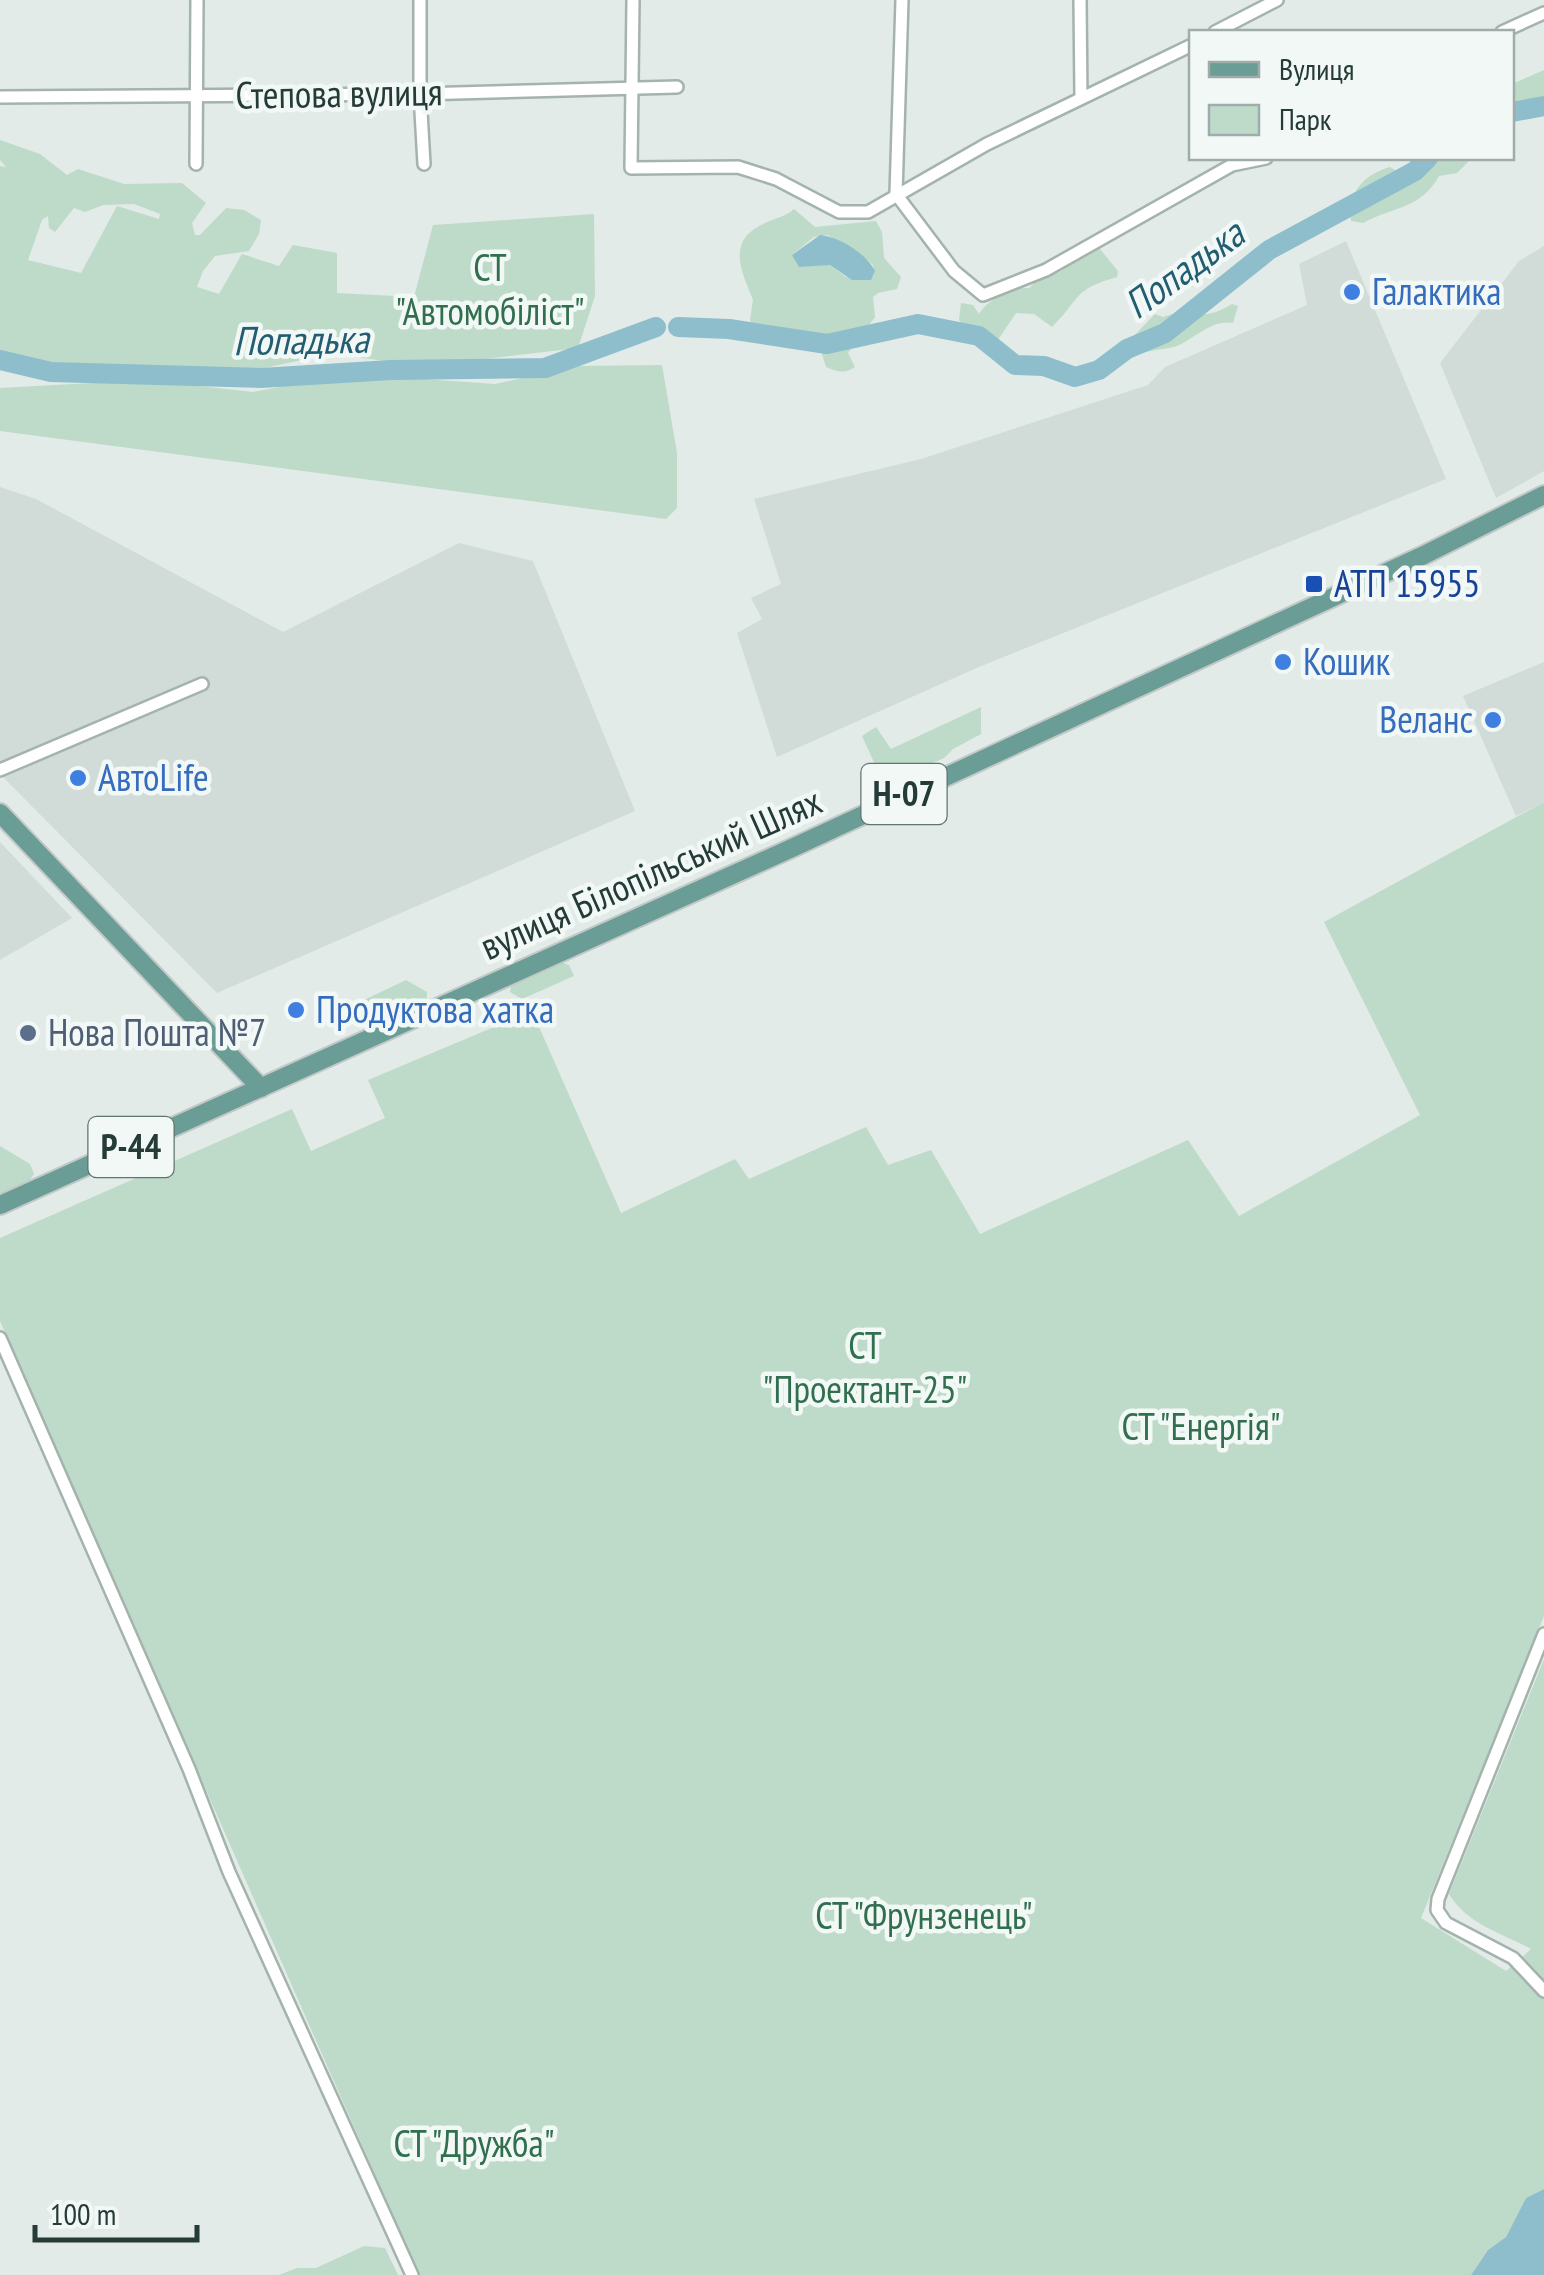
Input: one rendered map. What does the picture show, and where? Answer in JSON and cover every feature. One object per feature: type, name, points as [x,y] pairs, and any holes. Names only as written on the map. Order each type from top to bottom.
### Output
[{"type":"main road","name":"вулиця Білопільський Шлях","points":[[0,1206],[792,848],[1422,556],[1544,495]]},
{"type":"main road","points":[[0,812],[261,1088]]},
{"type":"street","points":[[196,164],[197,0]]},
{"type":"street","points":[[420,0],[424,164]]},
{"type":"street","points":[[633,0],[632,168],[738,167],[776,179],[839,212],[868,212],[987,144],[1189,46]]},
{"type":"street","points":[[902,0],[896,194],[954,271],[983,295],[1046,270],[1232,165],[1256,160]]},
{"type":"street","points":[[1080,0],[1081,98]]},
{"type":"street","points":[[1219,30],[1277,0]]},
{"type":"street","points":[[1506,30],[1544,13]]},
{"type":"street","name":"Степова вулиця","points":[[0,96],[420,94],[677,87]]},
{"type":"street","points":[[0,770],[202,684]]},
{"type":"street","points":[[0,1338],[189,1769],[229,1872],[412,2275]]},
{"type":"street","points":[[1544,1634],[1438,1899],[1437,1910],[1446,1923],[1514,1958],[1544,1991]]},
{"type":"shaded area","points":[[1346,241],[1446,479],[979,667],[777,757],[737,633],[762,619],[751,598],[781,584],[754,499],[921,459],[1148,385],[1165,367],[1307,305],[1299,264]]},
{"type":"shaded area","points":[[1544,246],[1544,471],[1496,498],[1440,363],[1519,261]]},
{"type":"shaded area","points":[[0,487],[36,499],[283,632],[459,543],[533,561],[635,811],[217,993],[0,774]]},
{"type":"shaded area","points":[[1544,662],[1544,802],[1516,816],[1463,696]]},
{"type":"shaded area","points":[[0,842],[72,918],[0,960]]},
{"type":"green space","points":[[1544,70],[1544,100],[1514,108],[1514,83]]},
{"type":"green space","name":"СТ \"Автомобіліст\"","points":[[0,140],[40,154],[67,175],[78,169],[124,184],[182,183],[206,203],[192,223],[195,235],[200,235],[226,208],[244,210],[261,220],[259,234],[249,251],[215,256],[203,271],[197,287],[219,294],[242,254],[279,266],[293,245],[337,253],[337,293],[414,297],[433,225],[594,214],[595,296],[578,348],[425,366],[330,354],[260,369],[173,371],[50,365],[0,353],[0,166],[6,167],[0,160]],"holes":[[[134,204],[160,214],[159,219],[117,206],[81,273],[28,260],[42,220],[48,216],[49,228],[55,232],[74,208],[85,212],[103,205]]]},
{"type":"green space","points":[[1413,160],[1470,160],[1457,173],[1439,176],[1415,201],[1363,223],[1351,221],[1352,201],[1365,180],[1390,167],[1395,170],[1396,183],[1403,184],[1410,178]]},
{"type":"green space","points":[[794,209],[815,227],[876,221],[882,232],[884,258],[901,277],[897,289],[873,297],[875,317],[848,353],[855,367],[848,371],[826,367],[818,342],[809,334],[758,338],[750,320],[753,300],[740,261],[742,242],[758,227]],"holes":[[[827,235],[873,265],[874,275],[846,277],[830,265],[792,255],[814,237]]]},
{"type":"green space","points":[[1100,249],[1118,271],[1117,277],[1084,291],[1052,327],[1034,314],[1016,313],[991,350],[975,340],[959,320],[961,303],[973,305],[979,314],[1011,288],[1029,288],[1038,279],[1062,271],[1070,259]]},
{"type":"green space","points":[[1232,304],[1238,306],[1233,323],[1209,327],[1174,347],[1139,354],[1100,375],[1097,367],[1110,350],[1128,342],[1155,314],[1205,314]]},
{"type":"green space","points":[[662,365],[677,453],[677,508],[666,519],[0,431],[0,388],[146,380],[253,392],[329,378],[381,376],[495,384],[579,366]]},
{"type":"green space","points":[[981,707],[981,734],[944,758],[884,784],[862,736],[876,727],[891,749]]},
{"type":"green space","name":"СТ \"Фрунзенець\"","points":[[1544,802],[1544,1616],[1421,1918],[1506,1971],[1531,1949],[1475,1921],[1449,1894],[1544,1659],[1544,2189],[1526,2198],[1506,2237],[1488,2250],[1471,2275],[419,2275],[0,1321],[0,1238],[292,1109],[311,1151],[385,1118],[368,1080],[532,1011],[621,1213],[735,1159],[749,1179],[866,1127],[888,1165],[931,1150],[980,1234],[1188,1140],[1239,1216],[1420,1115],[1324,922]]},
{"type":"green space","points":[[560,962],[569,965],[574,976],[522,999],[510,992],[511,985]]},
{"type":"green space","points":[[406,980],[427,992],[427,999],[376,1024],[363,1020],[359,1012],[364,1000]]},
{"type":"green space","points":[[0,1146],[30,1164],[34,1174],[28,1183],[0,1195]]},
{"type":"green space","points":[[364,2246],[385,2248],[398,2275],[279,2275],[297,2268],[316,2268]]},
{"type":"water","points":[[820,235],[859,252],[875,271],[871,280],[852,280],[830,265],[799,267],[792,255]]},
{"type":"water","points":[[1544,2189],[1544,2275],[1471,2275],[1488,2250],[1506,2237],[1526,2198]]},
{"type":"waterway","name":"Попадька","points":[[1514,112],[1544,106]]},
{"type":"waterway","name":"Попадька","points":[[678,327],[729,329],[827,344],[918,324],[979,336],[1015,365],[1044,366],[1075,377],[1099,370],[1127,349],[1165,333],[1269,250],[1415,171],[1426,160]]},
{"type":"waterway","name":"Попадька","points":[[0,360],[51,372],[261,378],[391,370],[545,368],[656,327]]},
{"type":"place","name":"Галактика","points":[[1352,292]]},
{"type":"place","name":"АТП 15955","points":[[1314,584]]},
{"type":"place","name":"Кошик","points":[[1283,662]]},
{"type":"place","name":"Веланс","points":[[1493,720]]},
{"type":"place","name":"АвтоLife","points":[[78,778]]},
{"type":"place","name":"Продуктова хатка","points":[[296,1010]]},
{"type":"place","name":"Нова Пошта №7","points":[[28,1033]]},
{"type":"park label","name":"СТ \"Проектант-25\"","points":[[865,1368]]},
{"type":"park label","name":"СТ \"Енергія\"","points":[[1201,1427]]},
{"type":"park label","name":"СТ \"Дружба\"","points":[[474,2144]]}]
